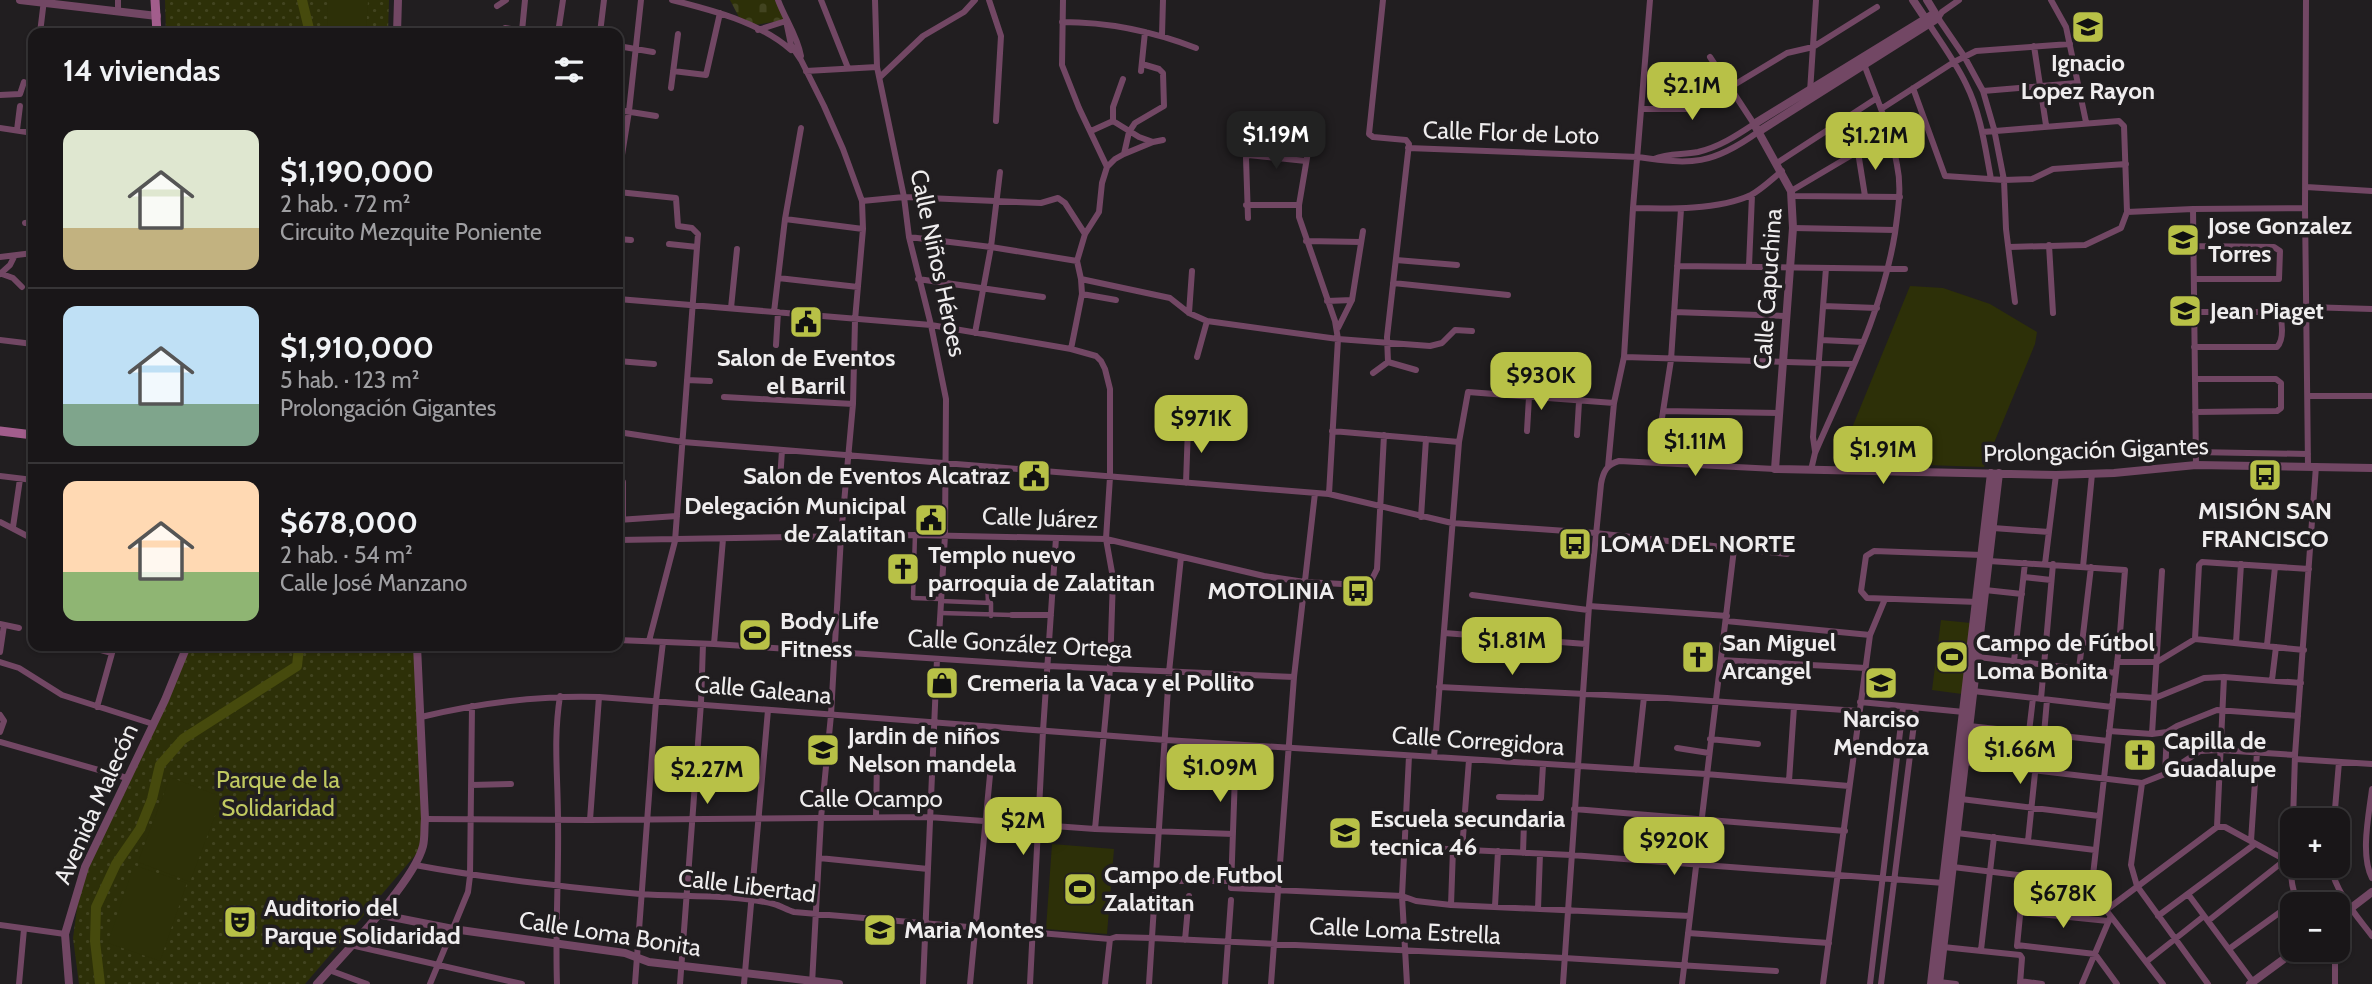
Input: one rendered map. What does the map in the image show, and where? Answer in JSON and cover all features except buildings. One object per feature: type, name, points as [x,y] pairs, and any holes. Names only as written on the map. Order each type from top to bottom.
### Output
[{"type":"main road","points":[[155,0],[157,28]]},
{"type":"main road","points":[[0,431],[28,434]]},
{"type":"street","points":[[20,0],[157,16]]},
{"type":"street","points":[[118,0],[118,11]]},
{"type":"street","points":[[397,28],[398,0]]},
{"type":"street","points":[[497,6],[506,0]]},
{"type":"street","points":[[522,28],[525,0]]},
{"type":"street","points":[[559,28],[563,0]]},
{"type":"street","points":[[601,28],[604,0]]},
{"type":"street","points":[[623,138],[629,111],[641,0]]},
{"type":"street","points":[[672,0],[716,11],[758,30],[776,39],[801,60]]},
{"type":"street","points":[[673,71],[706,75],[716,11],[710,0]]},
{"type":"street","points":[[778,0],[786,21],[793,30],[801,60],[844,149],[862,201],[863,229],[831,716],[821,818],[812,983]]},
{"type":"street","points":[[821,0],[848,68]]},
{"type":"street","name":"Calle Niños Héroes","points":[[875,0],[877,67],[904,197],[909,237],[946,399],[945,535],[939,636]]},
{"type":"street","points":[[880,77],[923,36],[964,12],[975,0]]},
{"type":"street","points":[[989,0],[1001,36],[996,121]]},
{"type":"street","points":[[1063,0],[1062,65],[1107,167]]},
{"type":"street","points":[[1162,35],[1163,0]]},
{"type":"street","name":"Calle Flor de Loto","points":[[1383,0],[1369,134],[1373,137],[1408,145],[1698,161],[1734,149],[1756,128]]},
{"type":"street","points":[[1563,984],[1595,533],[1601,484],[1609,465],[1615,403],[1625,357],[1633,208],[1650,0]]},
{"type":"street","points":[[1810,96],[1816,0]]},
{"type":"street","points":[[1913,0],[1967,84],[1983,132],[1991,179]]},
{"type":"street","points":[[1927,0],[1964,56],[1983,91],[2004,180],[2015,302]]},
{"type":"street","name":"Calle Flor de Loto","points":[[1672,159],[1699,152],[1756,128],[1959,0]]},
{"type":"street","points":[[2051,0],[2064,19],[2086,122]]},
{"type":"street","points":[[2293,808],[2309,569],[2312,466],[2308,454],[2306,0]]},
{"type":"street","points":[[41,28],[44,2]]},
{"type":"street","points":[[1642,109],[1686,109],[1699,106],[1787,53],[1813,47],[1877,7]]},
{"type":"street","points":[[758,30],[786,21]]},
{"type":"street","points":[[1062,22],[1107,24],[1162,35],[1196,48]]},
{"type":"street","points":[[1124,154],[1129,132],[1141,119],[1164,106],[1163,73],[1159,69],[1142,68],[1145,32]]},
{"type":"street","points":[[671,88],[678,34]]},
{"type":"street","points":[[1881,109],[1976,51],[2070,44]]},
{"type":"street","points":[[2034,46],[2046,125]]},
{"type":"street","points":[[623,47],[653,52]]},
{"type":"street","name":"Calle Capuchina","points":[[1710,57],[1782,171],[1792,194],[1793,228],[1775,469]]},
{"type":"street","points":[[1811,470],[1815,453],[1878,308],[1889,269],[1900,197],[1898,165],[1863,62]]},
{"type":"street","points":[[806,71],[877,67]]},
{"type":"street","points":[[1113,121],[1113,107],[1123,79]]},
{"type":"street","points":[[0,95],[20,94],[24,82]]},
{"type":"street","points":[[1983,91],[2077,83]]},
{"type":"street","points":[[1913,88],[1945,176],[2004,180],[2034,178],[2053,169],[2126,164]]},
{"type":"street","points":[[1777,163],[1877,98]]},
{"type":"street","points":[[18,130],[20,106]]},
{"type":"street","points":[[623,110],[656,116]]},
{"type":"street","points":[[1091,131],[1113,121]]},
{"type":"street","points":[[1113,121],[1129,132],[1153,142]]},
{"type":"street","points":[[1983,132],[2086,122],[2123,122],[2127,212],[2122,228],[2085,245],[2008,247]]},
{"type":"street","points":[[0,128],[28,131]]},
{"type":"street","points":[[776,345],[778,278],[801,128]]},
{"type":"street","points":[[1792,194],[1889,133]]},
{"type":"street","points":[[1071,349],[1082,294],[1082,279],[1077,261],[1085,234],[1099,212],[1102,183],[1107,167],[1124,154],[1163,140]]},
{"type":"street","points":[[1727,141],[1734,149]]},
{"type":"street","points":[[1388,362],[1386,342],[1408,145]]},
{"type":"street","points":[[1309,146],[1299,217],[1338,339],[1329,494]]},
{"type":"street","points":[[1858,152],[1865,196]]},
{"type":"street","points":[[1248,218],[1248,155],[1306,161]]},
{"type":"street","points":[[1633,208],[1681,209],[1716,204],[1752,195],[1782,171]]},
{"type":"street","points":[[975,333],[991,247],[1000,172]]},
{"type":"street","points":[[2306,187],[2372,191]]},
{"type":"street","points":[[623,193],[676,198],[678,226],[696,230],[697,247],[676,541],[649,640]]},
{"type":"street","points":[[1792,194],[1900,197]]},
{"type":"street","points":[[1749,266],[1752,195]]},
{"type":"street","points":[[862,201],[904,197],[1041,203],[1058,198],[1065,203],[1085,234]]},
{"type":"street","points":[[1247,205],[1299,205]]},
{"type":"street","points":[[2127,212],[2305,208]]},
{"type":"street","points":[[1655,463],[1671,360],[1681,209]]},
{"type":"street","points":[[2193,209],[2196,465]]},
{"type":"street","points":[[785,219],[863,229]]},
{"type":"street","points":[[1793,228],[1895,230]]},
{"type":"street","points":[[1337,330],[1352,300],[1363,231]]},
{"type":"street","points":[[909,237],[1077,261]]},
{"type":"street","points":[[623,239],[631,240]]},
{"type":"street","points":[[1306,241],[1361,242]]},
{"type":"street","points":[[669,244],[697,247]]},
{"type":"street","points":[[2049,245],[2053,313]]},
{"type":"street","points":[[2194,246],[2278,248],[2280,279],[2194,279]]},
{"type":"street","points":[[731,308],[737,249]]},
{"type":"street","points":[[0,257],[28,254]]},
{"type":"street","points":[[14,257],[1,274],[13,278],[22,287]]},
{"type":"street","points":[[1396,260],[1457,265]]},
{"type":"street","points":[[1677,266],[1905,269]]},
{"type":"street","points":[[1815,453],[1813,437],[1826,268]]},
{"type":"street","points":[[1189,313],[1192,271]]},
{"type":"street","points":[[778,278],[858,287]]},
{"type":"street","points":[[918,279],[1043,297]]},
{"type":"street","points":[[1082,279],[1170,298],[1189,313],[1207,321],[1338,339],[1437,345],[1455,330],[1472,331]]},
{"type":"street","points":[[1393,283],[1508,295]]},
{"type":"street","points":[[1082,294],[1116,300]]},
{"type":"street","points":[[623,299],[931,326],[1071,349],[1096,356],[1105,369],[1110,389],[1110,477],[1106,539],[1113,578],[1110,668],[1095,829]]},
{"type":"street","points":[[1327,301],[1352,300]]},
{"type":"street","points":[[1823,306],[1878,308]]},
{"type":"street","points":[[2307,307],[2372,309]]},
{"type":"street","points":[[1674,312],[1785,316]]},
{"type":"street","points":[[2194,312],[2280,313],[2280,345],[2277,347],[2194,347]]},
{"type":"street","points":[[1197,357],[1207,321]]},
{"type":"street","points":[[0,340],[28,343]]},
{"type":"street","points":[[1821,340],[1863,342]]},
{"type":"street","points":[[1625,357],[1854,364]]},
{"type":"street","points":[[623,361],[654,364]]},
{"type":"street","points":[[1388,362],[1416,370]]},
{"type":"street","points":[[1373,373],[1388,362]]},
{"type":"street","points":[[687,380],[710,381]]},
{"type":"street","points":[[2195,380],[2279,380],[2280,411],[2195,412]]},
{"type":"street","points":[[1434,757],[1459,442],[1468,392],[1615,403]]},
{"type":"street","points":[[2308,396],[2372,396]]},
{"type":"street","points":[[724,397],[853,404]]},
{"type":"street","points":[[1527,431],[1530,397]]},
{"type":"street","points":[[1577,435],[1579,402]]},
{"type":"street","points":[[1663,411],[1779,413]]},
{"type":"street","points":[[1186,483],[1188,427]]},
{"type":"street","points":[[1332,431],[1459,442]]},
{"type":"street","points":[[623,433],[683,442],[1329,494],[1452,523],[1595,533],[1787,554]]},
{"type":"street","points":[[1382,508],[1384,435]]},
{"type":"street","points":[[1421,517],[1426,439]]},
{"type":"street","points":[[780,481],[782,450]]},
{"type":"street","points":[[2195,452],[2308,454]]},
{"type":"street","name":"Prolongación Gigantes","points":[[1609,465],[1619,461],[1775,469],[2056,475],[2196,465],[2372,468]]},
{"type":"street","points":[[1937,983],[1962,761],[1978,657],[1980,603],[1985,590],[1985,558],[1993,528],[1995,473]]},
{"type":"street","points":[[1937,983],[1961,799],[1964,712],[1995,473]]},
{"type":"street","points":[[2079,669],[2092,474]]},
{"type":"street","points":[[2028,841],[2035,770],[2042,734],[2040,699],[2051,580],[2049,532],[2056,475]]},
{"type":"street","points":[[0,476],[28,480]]},
{"type":"street","points":[[13,527],[20,479]]},
{"type":"street","points":[[1271,984],[1294,677],[1315,493]]},
{"type":"street","name":"Calle Juárez","points":[[623,540],[915,535],[1106,539],[1264,576],[1305,582],[1361,585],[1371,579],[1377,569],[1382,508]]},
{"type":"street","points":[[623,520],[677,516]]},
{"type":"street","points":[[0,522],[28,536]]},
{"type":"street","points":[[1993,528],[2049,532]]},
{"type":"street","points":[[915,535],[913,598],[988,603]]},
{"type":"street","points":[[1030,984],[1056,538]]},
{"type":"street","points":[[714,644],[723,539]]},
{"type":"street","points":[[1682,984],[1734,550]]},
{"type":"street","points":[[1980,603],[1867,598],[1861,591],[1866,556],[1874,551],[2125,570],[2092,884],[2108,916],[2163,984]]},
{"type":"street","points":[[1149,984],[1169,672],[1181,557]]},
{"type":"street","points":[[2195,639],[2199,565],[2202,562],[2309,569]]},
{"type":"street","points":[[2014,661],[2025,563]]},
{"type":"street","points":[[2236,643],[2242,564]]},
{"type":"street","points":[[2267,645],[2275,566]]},
{"type":"street","points":[[2152,734],[2162,571]]},
{"type":"street","points":[[2024,577],[2051,580]]},
{"type":"street","points":[[942,582],[987,582],[988,603],[991,603],[990,616]]},
{"type":"street","points":[[1985,590],[2022,594]]},
{"type":"street","points":[[1472,595],[1589,608],[1727,618],[1870,635]]},
{"type":"street","points":[[1823,984],[1870,635],[1885,600]]},
{"type":"street","points":[[940,613],[1051,615]]},
{"type":"street","points":[[0,652],[2,625],[19,628]]},
{"type":"street","points":[[1444,633],[1586,644]]},
{"type":"street","points":[[2117,662],[2157,662],[2195,639],[2304,650]]},
{"type":"street","name":"Calle González Ortega","points":[[623,640],[1048,666],[1294,677]]},
{"type":"street","points":[[635,984],[656,701],[663,642]]},
{"type":"street","points":[[2082,642],[2119,646]]},
{"type":"street","points":[[680,984],[703,644]]},
{"type":"street","points":[[2273,680],[2276,646]]},
{"type":"street","points":[[97,707],[113,651]]},
{"type":"street","name":"Avenida Malecón","points":[[69,984],[65,934],[85,867],[185,651]]},
{"type":"street","points":[[317,984],[415,865],[424,845],[418,651]]},
{"type":"street","points":[[1978,657],[2116,673]]},
{"type":"street","points":[[923,984],[937,659]]},
{"type":"street","points":[[1721,660],[1866,668]]},
{"type":"street","points":[[0,662],[19,668],[62,695],[153,724]]},
{"type":"street","points":[[2219,826],[2224,677]]},
{"type":"street","points":[[2113,695],[2155,698],[2204,678],[2301,683]]},
{"type":"street","points":[[1439,687],[1859,711]]},
{"type":"street","points":[[1973,691],[2112,708]]},
{"type":"street","points":[[557,984],[555,944],[558,820],[555,740],[561,696]]},
{"type":"street","points":[[590,820],[598,697]]},
{"type":"street","name":"Calle Galeana","points":[[421,717],[512,699],[598,697],[1103,736]]},
{"type":"street","points":[[1636,770],[1644,697]]},
{"type":"street","points":[[2029,732],[2040,699]]},
{"type":"street","points":[[1860,702],[1964,712]]},
{"type":"street","points":[[430,984],[468,892],[472,706]]},
{"type":"street","points":[[1788,781],[1794,707]]},
{"type":"street","points":[[1870,984],[1903,707]]},
{"type":"street","points":[[1881,984],[1916,708]]},
{"type":"street","points":[[744,984],[768,710]]},
{"type":"street","points":[[2109,731],[2152,734],[2167,732],[2213,711],[2298,716]]},
{"type":"street","points":[[0,715],[4,721],[0,732]]},
{"type":"street","points":[[1969,726],[2108,741]]},
{"type":"street","points":[[2165,774],[2167,732]]},
{"type":"street","name":"Calle Corregidora","points":[[1103,736],[1706,774],[1849,786]]},
{"type":"street","points":[[1710,739],[1758,744]]},
{"type":"street","points":[[0,742],[127,778]]},
{"type":"street","points":[[1677,748],[1709,753]]},
{"type":"street","points":[[1962,761],[2142,783],[2165,774],[2200,751],[2257,752],[2372,764]]},
{"type":"street","points":[[2158,916],[2253,842],[2257,752]]},
{"type":"street","points":[[1408,984],[1402,896],[1409,756]]},
{"type":"street","points":[[876,817],[877,760]]},
{"type":"street","points":[[1462,850],[1469,760]]},
{"type":"street","points":[[2335,808],[2339,762]]},
{"type":"street","points":[[1499,797],[1541,798],[1543,765]]},
{"type":"street","points":[[970,984],[990,775]]},
{"type":"street","points":[[1231,884],[1235,775]]},
{"type":"street","points":[[2142,783],[2131,865],[2137,886],[2208,984]]},
{"type":"street","points":[[471,785],[511,784]]},
{"type":"street","points":[[2372,789],[2370,833],[2365,863],[2372,878]]},
{"type":"street","points":[[1961,799],[2099,816]]},
{"type":"street","points":[[1574,809],[1845,831]]},
{"type":"street","name":"Calle Ocampo","points":[[425,819],[929,817],[1095,829],[1233,834]]},
{"type":"street","points":[[1523,853],[1524,822]]},
{"type":"street","points":[[2219,826],[2280,857]]},
{"type":"street","points":[[2082,984],[2108,916],[2137,886],[2219,826]]},
{"type":"street","points":[[1957,833],[2095,850]]},
{"type":"street","points":[[1981,950],[1994,837]]},
{"type":"street","points":[[1405,847],[1571,855],[1948,883]]},
{"type":"street","points":[[1451,905],[1453,849]]},
{"type":"street","points":[[1495,906],[1498,851]]},
{"type":"street","points":[[1538,909],[1540,854]]},
{"type":"street","points":[[819,858],[928,869]]},
{"type":"street","name":"Calle Libertad","points":[[415,865],[470,876],[642,894],[752,901],[773,904],[794,912],[1032,934]]},
{"type":"street","points":[[1953,867],[2092,884]]},
{"type":"street","points":[[2146,962],[2280,867]]},
{"type":"street","points":[[2024,875],[2018,951],[2020,983],[2042,984]]},
{"type":"street","points":[[2334,878],[2351,908],[2372,936]]},
{"type":"street","points":[[1156,881],[1402,896],[1416,901],[1451,905],[1690,916]]},
{"type":"street","points":[[2351,908],[2372,892]]},
{"type":"street","points":[[2188,894],[2251,983],[2280,962]]},
{"type":"street","points":[[1185,940],[1189,896]]},
{"type":"street","points":[[1225,984],[1231,900]]},
{"type":"street","points":[[2020,912],[2108,916]]},
{"type":"street","name":"Calle Loma Bonita","points":[[377,914],[453,929],[625,953],[636,959],[681,967],[839,984]]},
{"type":"street","points":[[2229,949],[2280,914]]},
{"type":"street","points":[[0,925],[65,934]]},
{"type":"street","points":[[19,984],[24,929]]},
{"type":"street","points":[[1688,933],[1829,943]]},
{"type":"street","name":"Calle Loma Estrella","points":[[1032,934],[1407,950],[1776,971]]},
{"type":"street","points":[[1105,984],[1110,939]]},
{"type":"street","points":[[351,945],[522,984]]},
{"type":"street","points":[[1943,947],[2095,954]]},
{"type":"street","points":[[2095,954],[2117,984]]},
{"type":"street","points":[[2334,984],[2335,962]]},
{"type":"street","points":[[329,970],[367,984]]},
{"type":"street","points":[[1937,983],[1956,984]]},
{"type":"green space","points":[[165,0],[389,0],[388,28],[166,28]]},
{"type":"green space","points":[[328,0],[368,0],[366,28],[327,28]]},
{"type":"green space","points":[[730,0],[775,0],[785,20],[755,25],[741,21]]},
{"type":"green space","points":[[181,25],[234,25],[234,28],[181,28]]},
{"type":"green space","points":[[1910,286],[1943,288],[1990,304],[2037,332],[2035,344],[1984,467],[1838,462]]},
{"type":"green space","name":"Campo de Fútbol Loma Bonita","points":[[1941,620],[1971,623],[1962,694],[1932,690]]},
{"type":"green space","name":"Parque de la Solidaridad","points":[[185,651],[417,651],[424,845],[305,984],[79,984],[73,938],[81,879]]},
{"type":"green space","points":[[170,777],[222,797],[190,882],[138,862]]},
{"type":"green space","name":"Campo de Futbol Zalatitan","points":[[1052,844],[1114,849],[1107,934],[1046,929]]},
{"type":"green space","points":[[134,865],[187,883],[160,961],[108,943]]},
{"type":"waterway","points":[[302,0],[309,28]]},
{"type":"waterway","points":[[100,984],[95,941],[96,907],[116,864],[140,829],[152,799],[160,765],[183,739],[297,666],[299,651]]},
{"type":"place","name":"Ignacio Lopez Rayon","points":[[2088,27]]},
{"type":"place","name":"Jose Gonzalez Torres","points":[[2183,240]]},
{"type":"place","name":"Jean Piaget","points":[[2185,311]]},
{"type":"place","name":"Salon de Eventos el Barril","points":[[806,322]]},
{"type":"place","name":"MISIÓN SAN FRANCISCO","points":[[2265,475]]},
{"type":"place","name":"Salon de Eventos Alcatraz","points":[[1034,476]]},
{"type":"place","name":"Delegación Municipal de Zalatitan","points":[[931,520]]},
{"type":"place","name":"LOMA DEL NORTE","points":[[1575,544]]},
{"type":"place","name":"Templo nuevo parroquia de Zalatitan","points":[[903,569]]},
{"type":"place","name":"MOTOLINIA","points":[[1358,591]]},
{"type":"place","name":"Body Life Fitness","points":[[755,635]]},
{"type":"place","name":"San Miguel Arcangel","points":[[1698,657]]},
{"type":"place","name":"Campo de Fútbol Loma Bonita","points":[[1952,657]]},
{"type":"place","name":"Cremeria la Vaca y el Pollito","points":[[942,683]]},
{"type":"place","name":"Narciso Mendoza","points":[[1881,683]]},
{"type":"place","name":"Jardin de niños Nelson mandela","points":[[823,750]]},
{"type":"place","name":"Capilla de Guadalupe","points":[[2140,755]]},
{"type":"place","name":"Escuela secundaria tecnica 46","points":[[1345,833]]},
{"type":"place","name":"Campo de Futbol Zalatitan","points":[[1080,889]]},
{"type":"place","name":"Auditorio del Parque Solidaridad","points":[[240,922]]},
{"type":"place","name":"Maria Montes","points":[[880,930]]}]
